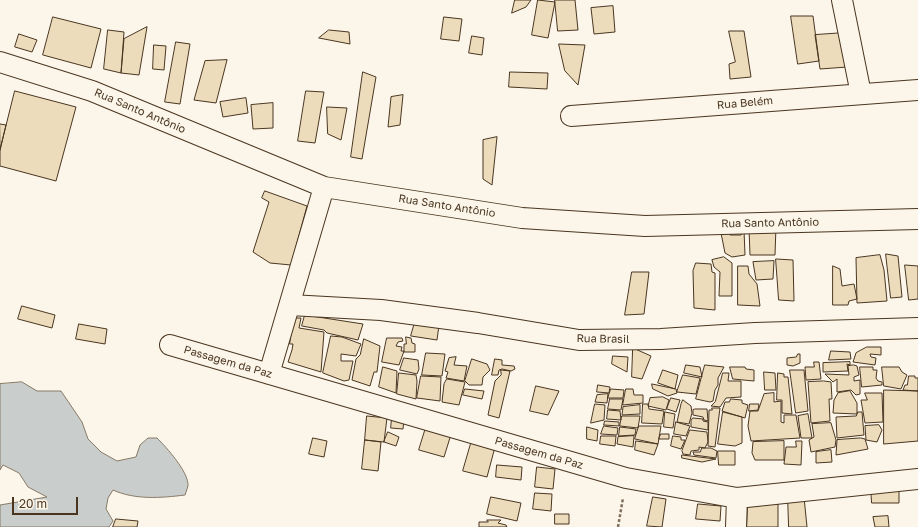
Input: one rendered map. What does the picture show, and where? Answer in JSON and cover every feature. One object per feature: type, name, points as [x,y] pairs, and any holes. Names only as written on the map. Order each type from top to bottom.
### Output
[{"type":"street","points":[[842,0],[861,94]]},
{"type":"street","name":"Rua Santo Antônio","points":[[0,62],[92,91],[324,187],[522,218],[645,226],[918,219]]},
{"type":"street","name":"Rua Belém","points":[[571,116],[918,90]]},
{"type":"street","points":[[269,374],[324,187]]},
{"type":"street","name":"Rua Brasil","points":[[290,305],[381,310],[478,323],[579,340],[661,339],[918,328]]},
{"type":"street","name":"Passagem da Paz","points":[[170,345],[626,478],[737,498],[918,478]]},
{"type":"street","points":[[736,527],[737,498]]},
{"type":"path","points":[[618,527],[626,478]]},
{"type":"shaded area","points":[[22,382],[37,391],[61,391],[82,422],[88,439],[101,452],[117,461],[136,457],[140,445],[148,438],[157,438],[166,447],[185,474],[188,486],[185,495],[167,497],[139,497],[113,490],[108,498],[106,509],[113,521],[109,527],[0,527],[0,505],[47,497],[28,487],[19,473],[3,465],[0,470],[0,384]]},
{"type":"building","points":[[515,0],[531,0],[526,7],[512,13]]},
{"type":"building","points":[[538,0],[555,2],[548,38],[532,35]]},
{"type":"building","points":[[555,0],[575,0],[578,30],[558,31]]},
{"type":"building","points":[[613,6],[615,32],[594,34],[591,8]]},
{"type":"building","points":[[791,16],[813,16],[819,61],[798,64]]},
{"type":"building","points":[[53,17],[101,29],[91,68],[43,55]]},
{"type":"building","points":[[444,17],[462,19],[459,41],[441,39]]},
{"type":"building","points":[[147,27],[139,75],[121,73],[124,39]]},
{"type":"building","points":[[108,30],[124,32],[121,73],[104,69]]},
{"type":"building","points":[[329,30],[349,32],[350,44],[319,38]]},
{"type":"building","points":[[729,31],[744,31],[751,77],[730,79],[729,64],[735,62]]},
{"type":"building","points":[[844,33],[847,67],[820,69],[815,35]]},
{"type":"building","points":[[19,34],[37,40],[32,52],[15,47]]},
{"type":"building","points":[[472,36],[484,38],[482,55],[469,53]]},
{"type":"building","points":[[176,42],[190,44],[180,104],[165,102]]},
{"type":"building","points":[[559,44],[585,45],[578,85],[565,71]]},
{"type":"building","points":[[154,45],[166,46],[164,70],[153,69]]},
{"type":"building","points":[[227,60],[216,103],[194,100],[205,61]]},
{"type":"building","points":[[363,72],[376,77],[362,159],[351,157]]},
{"type":"building","points":[[510,72],[548,73],[547,89],[509,87]]},
{"type":"building","points":[[15,91],[76,107],[56,181],[0,166],[0,150]]},
{"type":"building","points":[[306,91],[324,92],[315,143],[298,141]]},
{"type":"building","points":[[403,95],[400,125],[388,127],[391,97]]},
{"type":"building","points":[[246,98],[248,113],[223,117],[220,102]]},
{"type":"building","points":[[273,103],[273,128],[253,129],[251,105]]},
{"type":"building","points":[[327,107],[347,108],[341,140],[328,134]]},
{"type":"building","points":[[0,124],[6,125],[0,150]]},
{"type":"building","points":[[497,137],[492,185],[483,179],[483,140]]},
{"type":"building","points":[[265,191],[307,206],[291,265],[270,263],[253,252],[269,202],[262,198]]},
{"type":"building","points":[[776,226],[775,255],[750,255],[749,228]]},
{"type":"building","points":[[730,227],[730,235],[741,235],[744,230],[745,255],[732,257],[725,253],[720,228]]},
{"type":"building","points":[[886,254],[898,256],[902,297],[891,298]]},
{"type":"building","points":[[880,255],[884,270],[887,301],[857,303],[856,258]]},
{"type":"building","points":[[724,257],[732,263],[732,296],[719,296],[720,272],[714,267],[712,260]]},
{"type":"building","points":[[776,259],[793,260],[794,301],[779,300]]},
{"type":"building","points":[[774,261],[773,279],[756,280],[753,262]]},
{"type":"building","points":[[696,263],[711,264],[712,272],[715,273],[715,310],[694,308],[693,271]]},
{"type":"building","points":[[905,265],[918,266],[918,299],[909,300]]},
{"type":"building","points":[[738,266],[748,266],[749,274],[757,284],[760,306],[738,305]]},
{"type":"building","points":[[833,266],[840,269],[842,286],[854,284],[857,299],[849,301],[848,305],[833,305]]},
{"type":"building","points":[[632,272],[649,272],[644,314],[625,315]]},
{"type":"building","points":[[22,306],[55,315],[52,328],[18,319]]},
{"type":"building","points":[[305,315],[363,324],[358,340],[327,333],[324,330],[302,326]]},
{"type":"building","points":[[294,318],[301,318],[299,328],[324,332],[321,372],[288,362],[293,344],[290,344]]},
{"type":"building","points":[[415,322],[439,325],[437,340],[411,336]]},
{"type":"building","points":[[79,324],[107,329],[105,344],[76,339]]},
{"type":"building","points":[[331,336],[342,337],[361,344],[356,356],[341,354],[341,361],[353,361],[349,380],[344,381],[323,373]]},
{"type":"building","points":[[406,337],[411,338],[412,343],[415,344],[415,352],[404,352]]},
{"type":"building","points":[[387,338],[402,338],[403,341],[398,342],[396,346],[402,347],[401,351],[404,351],[399,365],[382,362]]},
{"type":"building","points":[[364,339],[380,346],[377,372],[374,372],[370,386],[352,380],[356,359],[360,355]]},
{"type":"building","points":[[867,347],[881,347],[881,355],[870,354],[871,357],[876,358],[875,365],[853,362],[856,353]]},
{"type":"building","points":[[633,348],[651,356],[642,379],[632,377]]},
{"type":"building","points":[[831,351],[850,352],[851,359],[829,360]]},
{"type":"building","points":[[426,353],[445,354],[442,376],[422,375]]},
{"type":"building","points":[[800,354],[800,363],[793,366],[787,365],[787,358],[796,357]]},
{"type":"building","points":[[613,356],[628,357],[627,372],[612,364]]},
{"type":"building","points":[[456,357],[454,365],[467,366],[464,381],[446,378],[448,372],[445,371],[449,358]]},
{"type":"building","points":[[404,358],[418,360],[419,369],[417,374],[400,370]]},
{"type":"building","points":[[472,359],[487,364],[490,370],[483,377],[482,385],[469,385],[465,381]]},
{"type":"building","points":[[495,359],[502,360],[502,365],[514,366],[515,369],[511,371],[502,369],[499,370],[498,375],[492,375]]},
{"type":"building","points":[[814,362],[819,362],[821,379],[806,380],[805,367],[814,367]]},
{"type":"building","points":[[850,362],[850,365],[847,364],[848,371],[823,372],[823,363]]},
{"type":"building","points":[[686,365],[700,367],[702,377],[684,373]]},
{"type":"building","points":[[705,365],[724,367],[718,378],[718,385],[715,390],[713,401],[710,402],[696,399]]},
{"type":"building","points":[[848,366],[857,366],[859,375],[854,377],[854,381],[860,380],[860,394],[856,395],[851,390],[837,392],[837,379],[833,382],[825,374],[849,375]]},
{"type":"building","points":[[383,367],[397,371],[396,393],[379,387]]},
{"type":"building","points":[[730,367],[745,367],[746,369],[754,370],[754,381],[733,379]]},
{"type":"building","points":[[860,367],[873,367],[873,370],[877,370],[876,378],[878,381],[882,382],[882,385],[862,387]]},
{"type":"building","points":[[882,367],[899,367],[902,372],[907,375],[901,389],[884,386]]},
{"type":"building","points":[[501,370],[510,371],[499,418],[488,415],[495,381],[501,375]]},
{"type":"building","points":[[663,370],[678,375],[675,389],[658,383]]},
{"type":"building","points":[[790,370],[804,370],[808,411],[796,413]]},
{"type":"building","points":[[764,372],[775,373],[776,390],[765,390]]},
{"type":"building","points":[[399,373],[416,375],[416,399],[397,394]]},
{"type":"building","points":[[723,373],[729,373],[728,381],[741,381],[741,397],[726,398],[720,407],[711,406],[715,402]]},
{"type":"building","points":[[778,373],[784,374],[784,377],[788,377],[792,414],[782,413],[782,400],[777,400]]},
{"type":"building","points":[[683,375],[700,378],[696,394],[677,392]]},
{"type":"building","points":[[421,376],[441,377],[440,401],[417,398]]},
{"type":"building","points":[[909,376],[915,376],[915,378],[918,378],[918,391],[903,390],[905,385],[907,385]]},
{"type":"building","points":[[447,379],[465,382],[459,405],[442,402],[444,384]]},
{"type":"building","points":[[808,382],[831,382],[832,399],[829,399],[830,421],[811,423]]},
{"type":"building","points":[[652,384],[676,389],[677,393],[668,396],[653,389]]},
{"type":"building","points":[[598,385],[610,387],[609,393],[597,392]]},
{"type":"building","points":[[536,386],[559,391],[548,415],[530,411]]},
{"type":"building","points":[[465,389],[484,391],[482,399],[463,395]]},
{"type":"building","points":[[611,389],[624,390],[623,398],[608,398]]},
{"type":"building","points":[[626,389],[633,389],[634,395],[643,395],[643,403],[623,405]]},
{"type":"building","points":[[884,390],[918,391],[918,441],[884,444]]},
{"type":"building","points":[[850,391],[857,403],[857,414],[833,413],[834,400],[838,393]]},
{"type":"building","points":[[774,393],[774,402],[781,401],[781,422],[784,423],[784,415],[796,415],[800,438],[751,441],[748,426],[750,411],[758,411],[764,394]]},
{"type":"building","points":[[865,393],[882,393],[883,422],[865,423],[861,400],[867,400]]},
{"type":"building","points":[[608,394],[607,403],[595,402],[597,395]]},
{"type":"building","points":[[663,397],[669,400],[666,410],[648,406],[650,398]]},
{"type":"building","points":[[671,398],[680,400],[676,412],[667,409]]},
{"type":"building","points":[[610,399],[623,399],[621,410],[608,409]]},
{"type":"building","points":[[731,399],[742,400],[742,403],[748,405],[745,418],[722,411],[725,402],[729,402]]},
{"type":"building","points":[[683,400],[691,406],[692,413],[689,424],[677,422]]},
{"type":"building","points":[[595,404],[605,405],[604,420],[591,423]]},
{"type":"building","points":[[643,404],[648,404],[649,409],[664,411],[662,424],[642,423]]},
{"type":"building","points":[[750,404],[759,404],[758,410],[749,411]]},
{"type":"building","points":[[640,405],[640,414],[622,415],[623,407]]},
{"type":"building","points":[[712,408],[720,408],[715,447],[708,446],[709,410],[712,410]]},
{"type":"building","points":[[707,409],[708,421],[704,420],[703,417],[693,415],[693,410]]},
{"type":"building","points":[[608,410],[620,411],[621,420],[607,419]]},
{"type":"building","points":[[665,412],[675,414],[673,428],[664,427]]},
{"type":"building","points":[[723,412],[742,417],[742,443],[735,446],[718,444]]},
{"type":"building","points":[[858,412],[862,412],[864,435],[837,438],[836,417],[856,416]]},
{"type":"building","points":[[808,414],[812,438],[801,438],[798,416]]},
{"type":"building","points":[[367,416],[387,418],[384,442],[365,440]]},
{"type":"building","points":[[622,416],[640,416],[638,428],[620,426]]},
{"type":"building","points":[[392,418],[404,419],[403,429],[391,428]]},
{"type":"building","points":[[693,418],[703,419],[703,421],[708,422],[708,430],[691,427],[691,421]]},
{"type":"building","points":[[428,421],[453,428],[444,457],[419,450]]},
{"type":"building","points":[[605,421],[619,422],[619,426],[604,425]]},
{"type":"building","points":[[676,422],[690,426],[686,436],[674,434]]},
{"type":"building","points":[[831,423],[836,440],[835,447],[811,452],[809,440],[814,437],[812,424]]},
{"type":"building","points":[[879,425],[882,430],[877,442],[866,440],[865,426]]},
{"type":"building","points":[[604,426],[618,428],[617,435],[601,434]]},
{"type":"building","points":[[639,426],[661,426],[658,444],[635,439]]},
{"type":"building","points":[[587,427],[598,430],[597,441],[587,439]]},
{"type":"building","points":[[620,427],[636,429],[635,435],[619,436]]},
{"type":"building","points":[[690,430],[707,432],[708,442],[705,448],[699,447],[699,450],[691,451],[690,455],[683,454],[682,451]]},
{"type":"building","points":[[388,432],[399,437],[396,446],[384,442]]},
{"type":"building","points":[[661,434],[669,434],[669,439],[659,439]]},
{"type":"building","points":[[601,436],[616,436],[615,446],[600,444]]},
{"type":"building","points":[[634,436],[633,447],[617,444],[618,437]]},
{"type":"building","points":[[673,436],[681,437],[681,440],[685,440],[681,449],[671,446]]},
{"type":"building","points":[[313,438],[327,441],[324,457],[309,454]]},
{"type":"building","points":[[865,439],[868,449],[836,455],[837,440]]},
{"type":"building","points":[[365,440],[381,442],[378,471],[362,469]]},
{"type":"building","points":[[472,440],[495,447],[487,477],[463,471]]},
{"type":"building","points":[[636,441],[658,444],[654,455],[635,450]]},
{"type":"building","points":[[784,441],[784,460],[755,460],[752,453],[753,442]]},
{"type":"building","points":[[796,441],[802,441],[801,465],[784,464],[786,447],[796,447]]},
{"type":"building","points":[[702,448],[711,448],[717,451],[716,458],[694,455],[693,452],[700,452]]},
{"type":"building","points":[[831,450],[832,462],[816,463],[816,452]]},
{"type":"building","points":[[718,451],[735,451],[735,465],[719,465]]},
{"type":"building","points":[[682,455],[716,459],[702,462],[682,458]]},
{"type":"building","points":[[497,465],[522,467],[521,480],[496,477]]},
{"type":"building","points":[[537,467],[555,469],[553,489],[535,487]]},
{"type":"building","points":[[871,488],[899,488],[899,503],[872,503]]},
{"type":"building","points":[[535,493],[552,494],[551,511],[533,509]]},
{"type":"building","points":[[491,497],[521,503],[517,521],[487,514]]},
{"type":"building","points":[[653,497],[666,499],[662,527],[647,526]]},
{"type":"building","points":[[788,497],[804,497],[807,527],[789,527]]},
{"type":"building","points":[[748,501],[778,504],[778,527],[747,527]]},
{"type":"building","points":[[698,504],[721,506],[720,521],[696,519]]},
{"type":"building","points":[[555,514],[569,514],[569,524],[555,524]]},
{"type":"building","points":[[888,516],[889,527],[875,527],[873,517]]},
{"type":"building","points":[[116,519],[138,521],[137,527],[113,527]]},
{"type":"building","points":[[487,520],[501,520],[498,523],[506,525],[507,527],[479,527],[479,522],[488,522]]}]
